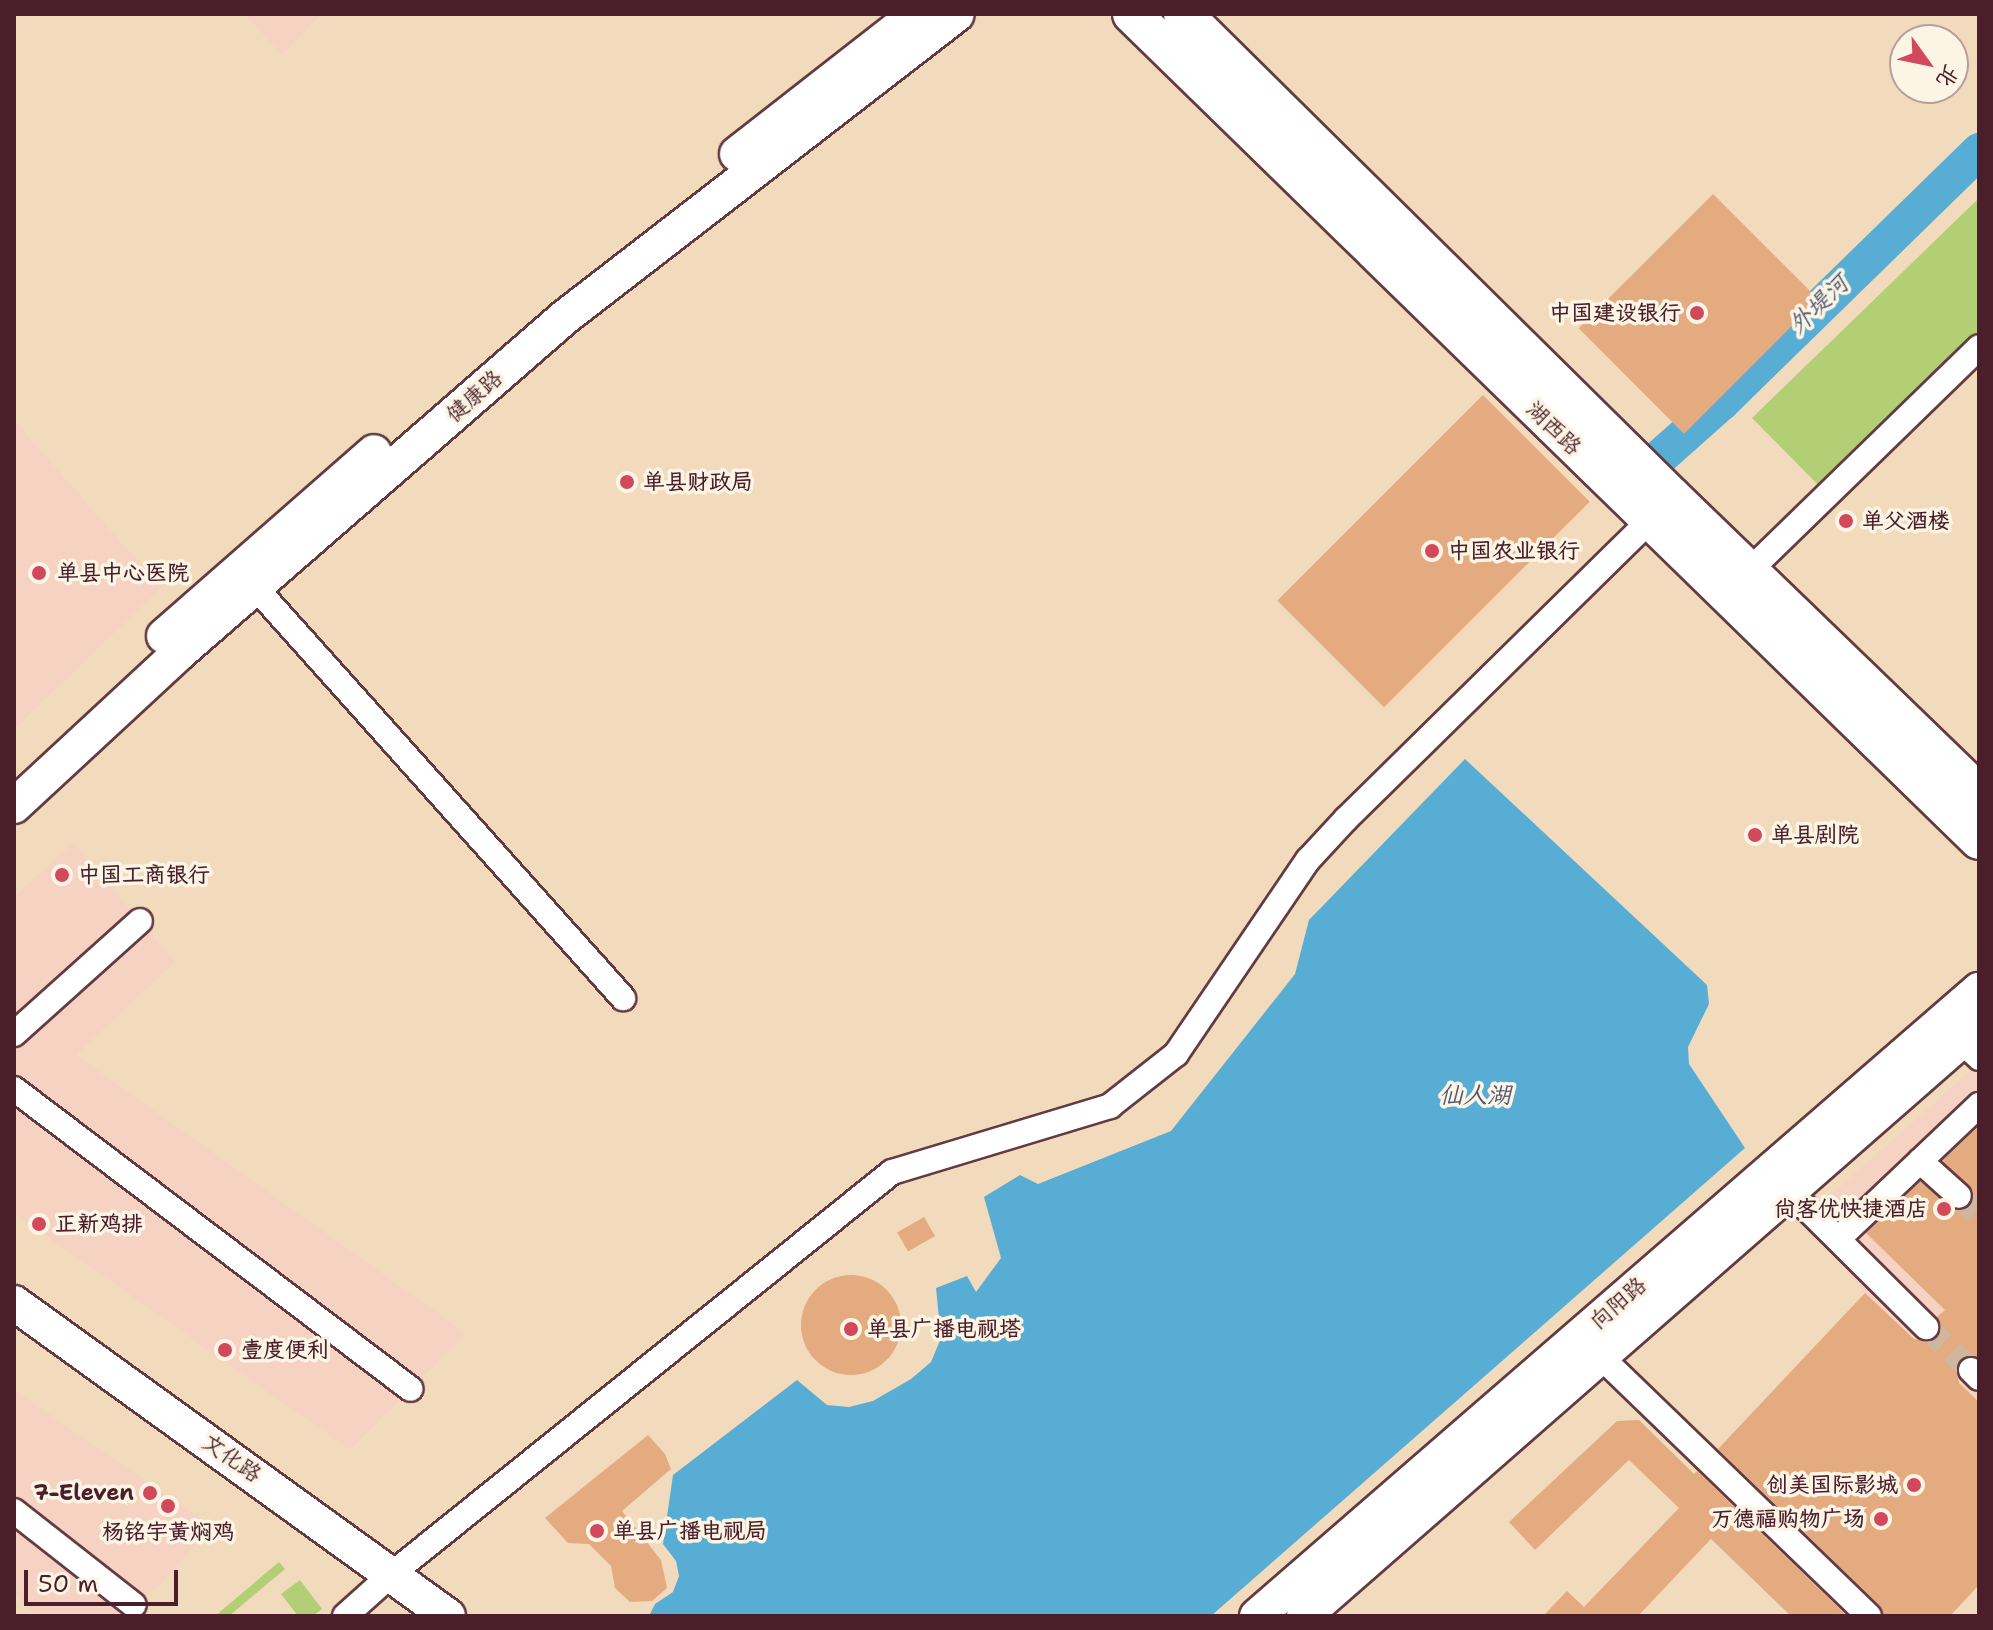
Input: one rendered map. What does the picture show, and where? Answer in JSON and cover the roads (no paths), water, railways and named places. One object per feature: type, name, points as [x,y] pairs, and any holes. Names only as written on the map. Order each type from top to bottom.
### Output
[{"type":"main road","name":"健康路","points":[[14,776],[241,567],[549,301],[916,14]]},
{"type":"main road","name":"健康路","points":[[14,806],[255,587],[565,317],[957,14]]},
{"type":"main road","name":"湖西路","points":[[1132,14],[1979,840]]},
{"type":"main road","name":"湖西路","points":[[1183,14],[1979,793]]},
{"type":"main road","name":"向阳路","points":[[1257,1616],[1979,990]]},
{"type":"main road","name":"向阳路","points":[[1304,1616],[1790,1192],[1973,1041]]},
{"type":"main road","name":"文化路","points":[[14,1303],[393,1573],[448,1616]]},
{"type":"street","points":[[1749,571],[1979,347]]},
{"type":"street","points":[[345,1616],[393,1573],[892,1172],[1110,1106],[1176,1054],[1308,860],[1649,521]]},
{"type":"street","points":[[255,587],[623,998]]},
{"type":"street","points":[[14,1034],[140,921]]},
{"type":"street","points":[[14,1089],[410,1389]]},
{"type":"street","points":[[1838,1239],[1979,1105]]},
{"type":"street","points":[[1920,1161],[1959,1196]]},
{"type":"street","points":[[1790,1192],[1926,1327]]},
{"type":"street","points":[[1602,1358],[1869,1616]]},
{"type":"street","points":[[14,1511],[134,1605]]},
{"type":"water","name":"仙人湖","points":[[1465,759],[1707,985],[1709,1004],[1688,1047],[1689,1064],[1745,1148],[1211,1616],[649,1616],[655,1604],[673,1592],[679,1576],[676,1561],[663,1544],[673,1475],[797,1380],[827,1405],[849,1407],[873,1401],[911,1379],[931,1362],[941,1338],[936,1288],[967,1276],[976,1292],[1001,1258],[984,1197],[1020,1175],[1038,1184],[1171,1131],[1295,974],[1309,920]]},
{"type":"waterway","name":"外堤河","points":[[1659,458],[1721,403],[1979,151]]},
{"type":"tunnel","points":[[1959,1196],[1979,1215]]},
{"type":"tunnel","points":[[1926,1327],[1971,1370]]},
{"type":"place","name":"中国建设银行","points":[[1697,313]]},
{"type":"place","name":"单县财政局","points":[[627,482]]},
{"type":"place","name":"单父酒楼","points":[[1846,521]]},
{"type":"place","name":"中国农业银行","points":[[1432,551]]},
{"type":"place","name":"单县中心医院","points":[[39,573]]},
{"type":"place","name":"单县剧院","points":[[1755,835]]},
{"type":"place","name":"中国工商银行","points":[[62,875]]},
{"type":"place","name":"尚客优快捷酒店","points":[[1944,1209]]},
{"type":"place","name":"正新鸡排","points":[[39,1224]]},
{"type":"place","name":"单县广播电视塔","points":[[851,1329]]},
{"type":"place","name":"壹度便利","points":[[225,1350]]},
{"type":"place","name":"创美国际影城","points":[[1914,1485]]},
{"type":"place","name":"7-Eleven","points":[[150,1493]]},
{"type":"place","name":"杨铭宇黄焖鸡","points":[[168,1506]]},
{"type":"place","name":"万德福购物广场","points":[[1881,1519]]},
{"type":"place","name":"单县广播电视局","points":[[597,1531]]}]
